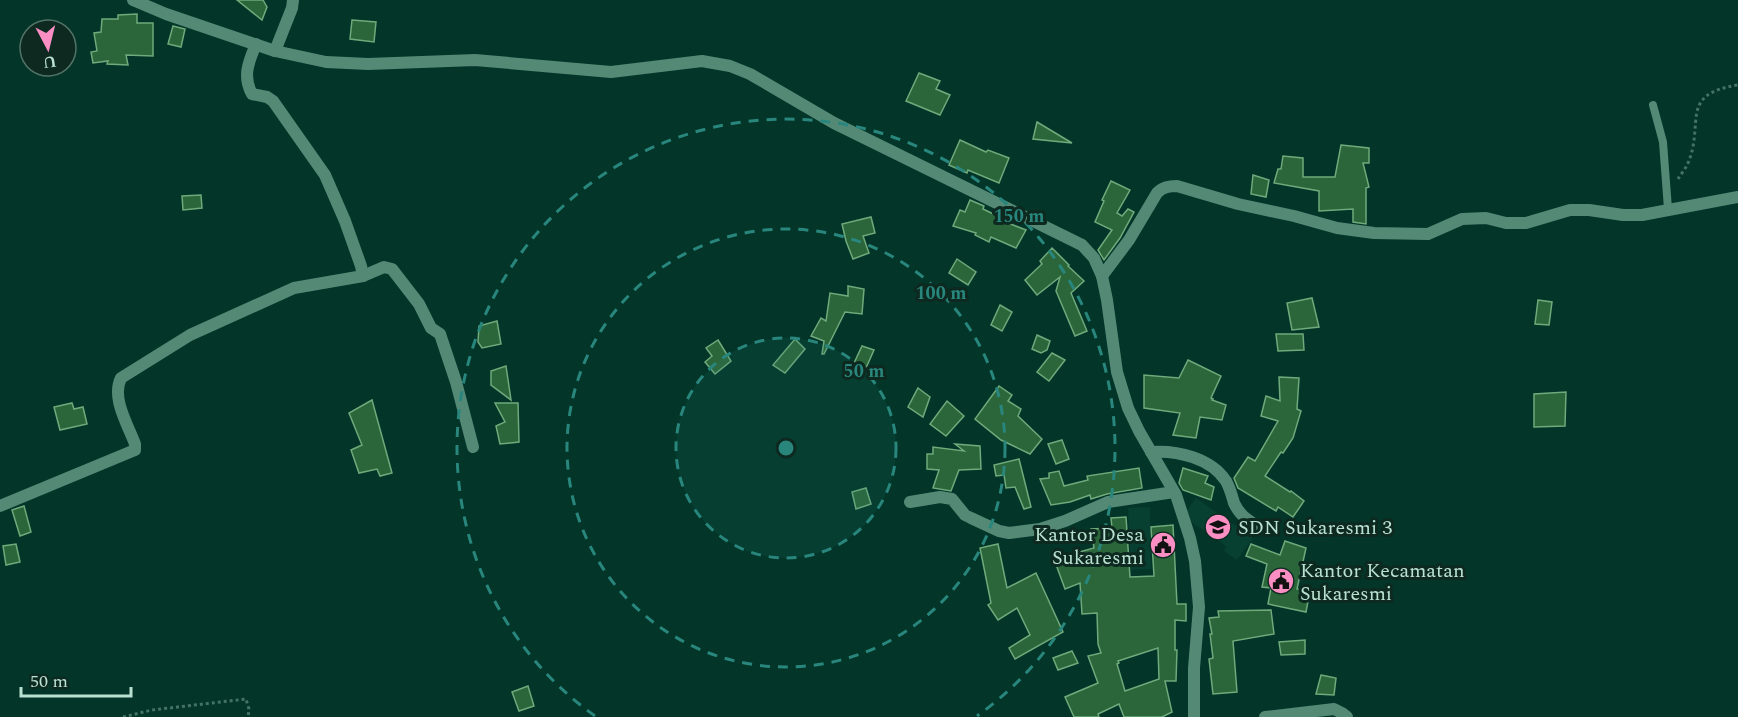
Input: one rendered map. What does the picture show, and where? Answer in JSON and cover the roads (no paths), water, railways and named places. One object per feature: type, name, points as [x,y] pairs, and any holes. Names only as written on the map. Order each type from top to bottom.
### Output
[{"type":"street","points":[[133,0],[166,14],[275,51],[326,62],[368,64],[475,60],[611,72],[702,61],[730,66],[750,74],[834,123],[1082,245],[1094,258],[1102,276],[1117,372],[1128,408],[1174,492],[1190,538],[1199,607],[1194,668],[1194,717]]},
{"type":"street","points":[[275,51],[293,0]]},
{"type":"street","points":[[256,44],[248,63],[246,77],[248,88],[252,94],[267,96],[273,101],[322,168],[345,221],[363,276]]},
{"type":"street","points":[[1102,276],[1129,240],[1158,193],[1162,188],[1168,186],[1177,186],[1238,204],[1337,228],[1374,233],[1428,234],[1462,219],[1486,218],[1506,223],[1526,223],[1570,210],[1642,215],[1738,197]]},
{"type":"street","points":[[0,506],[135,450],[135,444],[117,394],[117,384],[120,378],[190,335],[294,288],[363,276],[384,267],[392,269],[419,304],[430,328],[441,334],[473,447]]},
{"type":"street","points":[[1151,452],[1179,454],[1213,467],[1226,482],[1242,516],[1261,528]]},
{"type":"street","points":[[910,502],[940,496],[952,499],[970,518],[1009,533],[1040,529],[1108,502],[1174,492]]},
{"type":"street","points":[[1265,717],[1334,709],[1347,717]]},
{"type":"lane","points":[[1653,105],[1663,142],[1668,209]]},
{"type":"place","name":"SDN Sukaresmi 3","points":[[1218,527]]},
{"type":"place","name":"Kantor Desa Sukaresmi","points":[[1163,545]]},
{"type":"place","name":"Kantor Kecamatan Sukaresmi","points":[[1281,581]]}]
